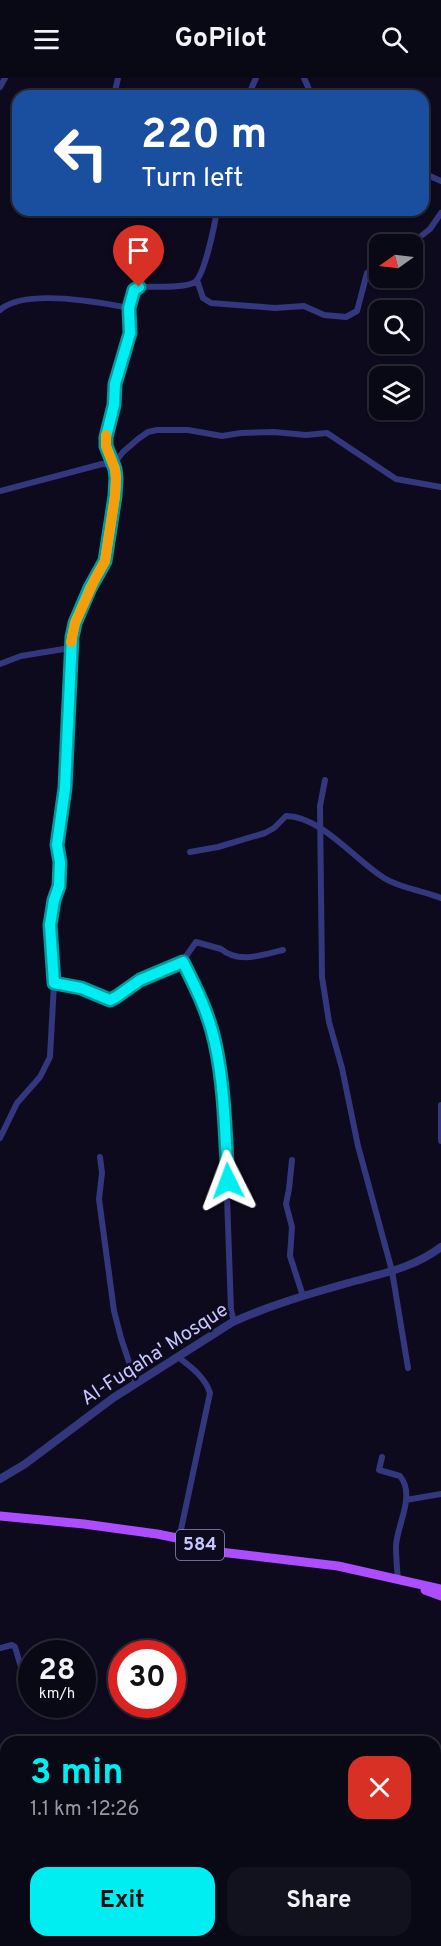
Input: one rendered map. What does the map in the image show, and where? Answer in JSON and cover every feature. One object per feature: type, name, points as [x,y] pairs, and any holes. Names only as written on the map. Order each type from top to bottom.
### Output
[{"type":"main road","name":"584","points":[[0,1516],[123,1529],[179,1539],[220,1552],[338,1566],[398,1580]]},
{"type":"main road","points":[[398,1580],[441,1589]]},
{"type":"main road","points":[[398,1580],[441,1596]]},
{"type":"street","points":[[0,87],[5,78]]},
{"type":"street","points":[[423,235],[430,229],[441,213]]},
{"type":"street","points":[[216,216],[210,242],[197,280],[203,298],[211,303],[275,308],[304,306],[324,315],[346,317],[357,311],[369,272]]},
{"type":"street","points":[[0,1138],[17,1103],[40,1077],[50,1057],[54,983],[49,934],[51,914],[59,886],[60,862],[57,845],[66,778],[70,648],[75,623],[105,561],[116,478],[114,465],[106,446],[106,437],[114,405],[115,384],[130,333],[129,308],[134,290],[139,287],[175,286],[197,280]]},
{"type":"street","points":[[0,310],[13,302],[45,299],[80,300],[129,308]]},
{"type":"street","points":[[114,465],[128,447],[152,431],[188,430],[222,436],[274,432],[306,435],[327,433],[396,479],[441,487]]},
{"type":"street","points":[[0,491],[102,464],[114,465]]},
{"type":"street","points":[[0,664],[21,656],[70,648]]},
{"type":"street","points":[[325,780],[320,806],[322,977],[327,1011],[342,1068],[358,1146],[392,1271],[408,1368]]},
{"type":"street","points":[[190,852],[218,847],[265,833],[286,816],[298,817],[339,841],[384,879],[401,887],[441,898]]},
{"type":"street","points":[[54,983],[81,988],[110,1000],[140,980],[183,962],[196,942],[221,949],[223,952],[243,959],[283,950]]},
{"type":"street","points":[[183,962],[203,1002],[215,1043],[224,1111],[231,1310],[234,1322]]},
{"type":"street","points":[[441,1105],[441,1141]]},
{"type":"street","points":[[100,1157],[102,1173],[99,1199],[114,1311],[136,1383]]},
{"type":"street","points":[[292,1160],[286,1203],[292,1227],[290,1256],[303,1296]]},
{"type":"street","name":"Al-Fuqaha' Mosque","points":[[0,1479],[25,1464],[136,1383],[234,1322],[303,1296],[392,1271],[429,1256],[441,1246]]},
{"type":"street","points":[[178,1357],[201,1376],[210,1393],[179,1539]]},
{"type":"street","points":[[382,1456],[379,1470],[396,1474],[402,1478],[406,1500],[396,1545],[398,1580]]},
{"type":"street","points":[[406,1500],[441,1494]]},
{"type":"street","points":[[0,1648],[12,1645],[18,1657]]},
{"type":"slow traffic","points":[[71,642],[75,623],[95,579],[104,567],[107,552],[116,478],[106,446],[106,435]]},
{"type":"route","points":[[139,287],[134,290],[129,308],[130,333],[115,384],[114,405],[106,437],[106,446],[116,478],[107,552],[104,567],[90,588],[75,623],[70,648],[68,748],[57,845],[60,862],[59,886],[51,914],[49,934],[54,983],[88,990],[105,999],[114,999],[140,980],[183,962],[203,1002],[215,1043],[224,1111],[228,1181]]}]
